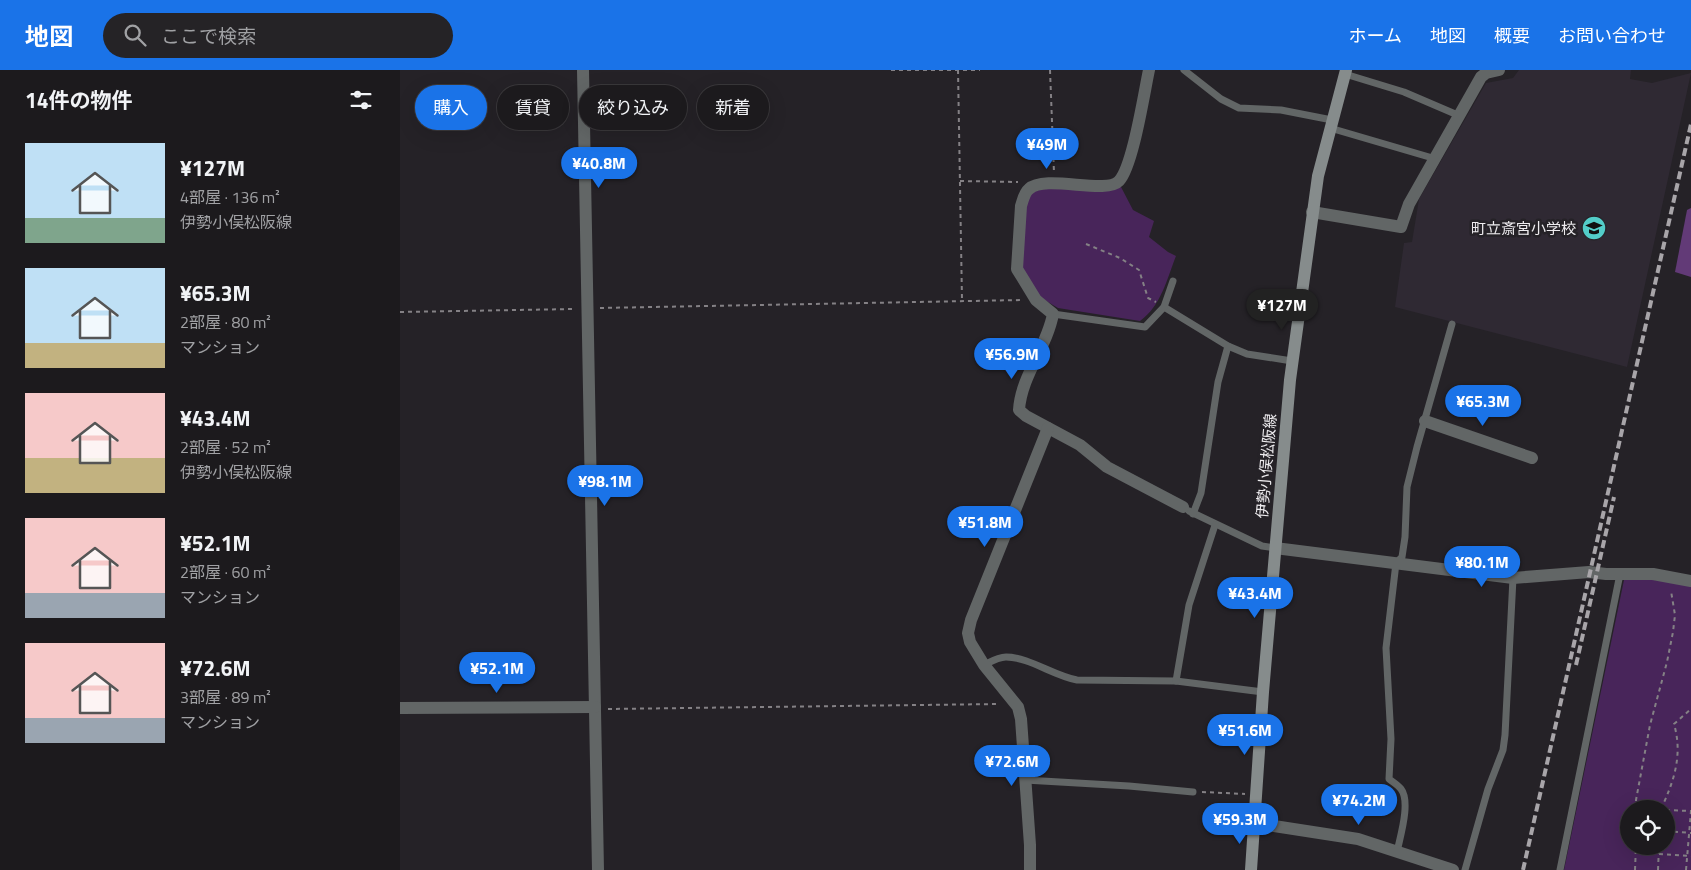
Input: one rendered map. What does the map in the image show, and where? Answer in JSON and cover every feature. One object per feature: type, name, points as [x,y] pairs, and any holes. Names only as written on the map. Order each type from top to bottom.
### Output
[{"type":"main road","name":"伊勢小俣松阪線","points":[[1251,870],[1263,692],[1292,360],[1318,176],[1345,72]]},
{"type":"street","points":[[583,70],[598,870]]},
{"type":"street","points":[[1149,70],[1135,136],[1124,173],[1118,183],[1109,186],[1034,185],[1028,189],[1024,196],[1021,206],[1017,269],[1036,300],[1054,314],[1051,327],[1020,396],[1019,410],[1026,416],[1080,445],[1107,467],[1188,510]]},
{"type":"street","points":[[1312,212],[1401,228],[1409,204],[1461,116],[1481,77],[1499,70]]},
{"type":"street","points":[[1425,422],[1532,458]]},
{"type":"street","points":[[1030,870],[1021,719],[1018,707],[984,665],[970,642],[968,633],[971,620],[1048,428]]},
{"type":"street","points":[[1275,548],[1513,578],[1589,572],[1653,574],[1691,581]]},
{"type":"street","points":[[400,708],[595,708]]},
{"type":"street","points":[[1255,823],[1358,839],[1453,870]]},
{"type":"lane","points":[[1184,70],[1221,99],[1240,108],[1281,110],[1331,124],[1436,159]]},
{"type":"lane","points":[[1345,72],[1404,92],[1461,116]]},
{"type":"lane","points":[[1054,314],[1145,327],[1164,307],[1173,281]]},
{"type":"lane","points":[[1164,307],[1228,346],[1247,354],[1292,360]]},
{"type":"lane","points":[[1397,852],[1404,820],[1405,798],[1402,790],[1389,779],[1391,739],[1386,648],[1396,563],[1402,557],[1405,537],[1407,487],[1452,324]]},
{"type":"lane","points":[[1228,346],[1218,382],[1200,493],[1188,510],[1215,525],[1262,546],[1275,548]]},
{"type":"lane","points":[[1176,681],[1189,605],[1215,525]]},
{"type":"lane","points":[[1560,870],[1620,574]]},
{"type":"lane","points":[[1464,870],[1488,789],[1503,750],[1513,578]]},
{"type":"lane","points":[[984,665],[1005,657],[1026,662],[1066,678],[1077,680],[1176,681],[1263,692]]},
{"type":"lane","points":[[1025,780],[1192,792]]},
{"type":"path","points":[[891,70],[980,70]]},
{"type":"path","points":[[1050,70],[1054,184]]},
{"type":"path","points":[[958,71],[962,300]]},
{"type":"path","points":[[960,181],[1026,182],[1034,185]]},
{"type":"path","points":[[1086,244],[1120,258],[1139,270],[1148,298],[1164,307]]},
{"type":"path","points":[[400,312],[1036,300]]},
{"type":"path","points":[[1636,800],[1650,725],[1673,632],[1672,578]]},
{"type":"path","points":[[595,708],[1002,704],[1012,698]]},
{"type":"path","points":[[1665,800],[1672,785],[1677,762],[1677,735],[1674,724],[1691,709]]},
{"type":"path","points":[[1192,792],[1257,795]]},
{"type":"path","points":[[1675,810],[1691,811],[1686,870]]},
{"type":"path","points":[[1675,832],[1690,833]]},
{"type":"path","points":[[1636,855],[1636,870]]},
{"type":"path","points":[[1658,870],[1659,855]]},
{"type":"path","points":[[1673,855],[1691,856]]},
{"type":"shaded area","points":[[1519,70],[1631,70],[1630,79],[1652,83],[1691,73],[1627,367],[1395,307],[1404,243],[1412,242],[1419,199],[1486,83],[1513,78]]},
{"type":"shaded area","points":[[1121,187],[1133,210],[1154,221],[1149,237],[1176,256],[1162,292],[1153,308],[1140,321],[1058,308],[1038,296],[1020,266],[1024,205],[1033,189]]},
{"type":"shaded area","points":[[1691,208],[1691,277],[1675,272],[1687,210]]},
{"type":"shaded area","points":[[1646,579],[1691,585],[1691,870],[1564,870],[1624,580]]},
{"type":"railway","points":[[1523,870],[1691,124]]},
{"type":"railway","points":[[1576,665],[1614,497]]},
{"type":"place","name":"町立斎宮小学校","points":[[1594,228]]}]
